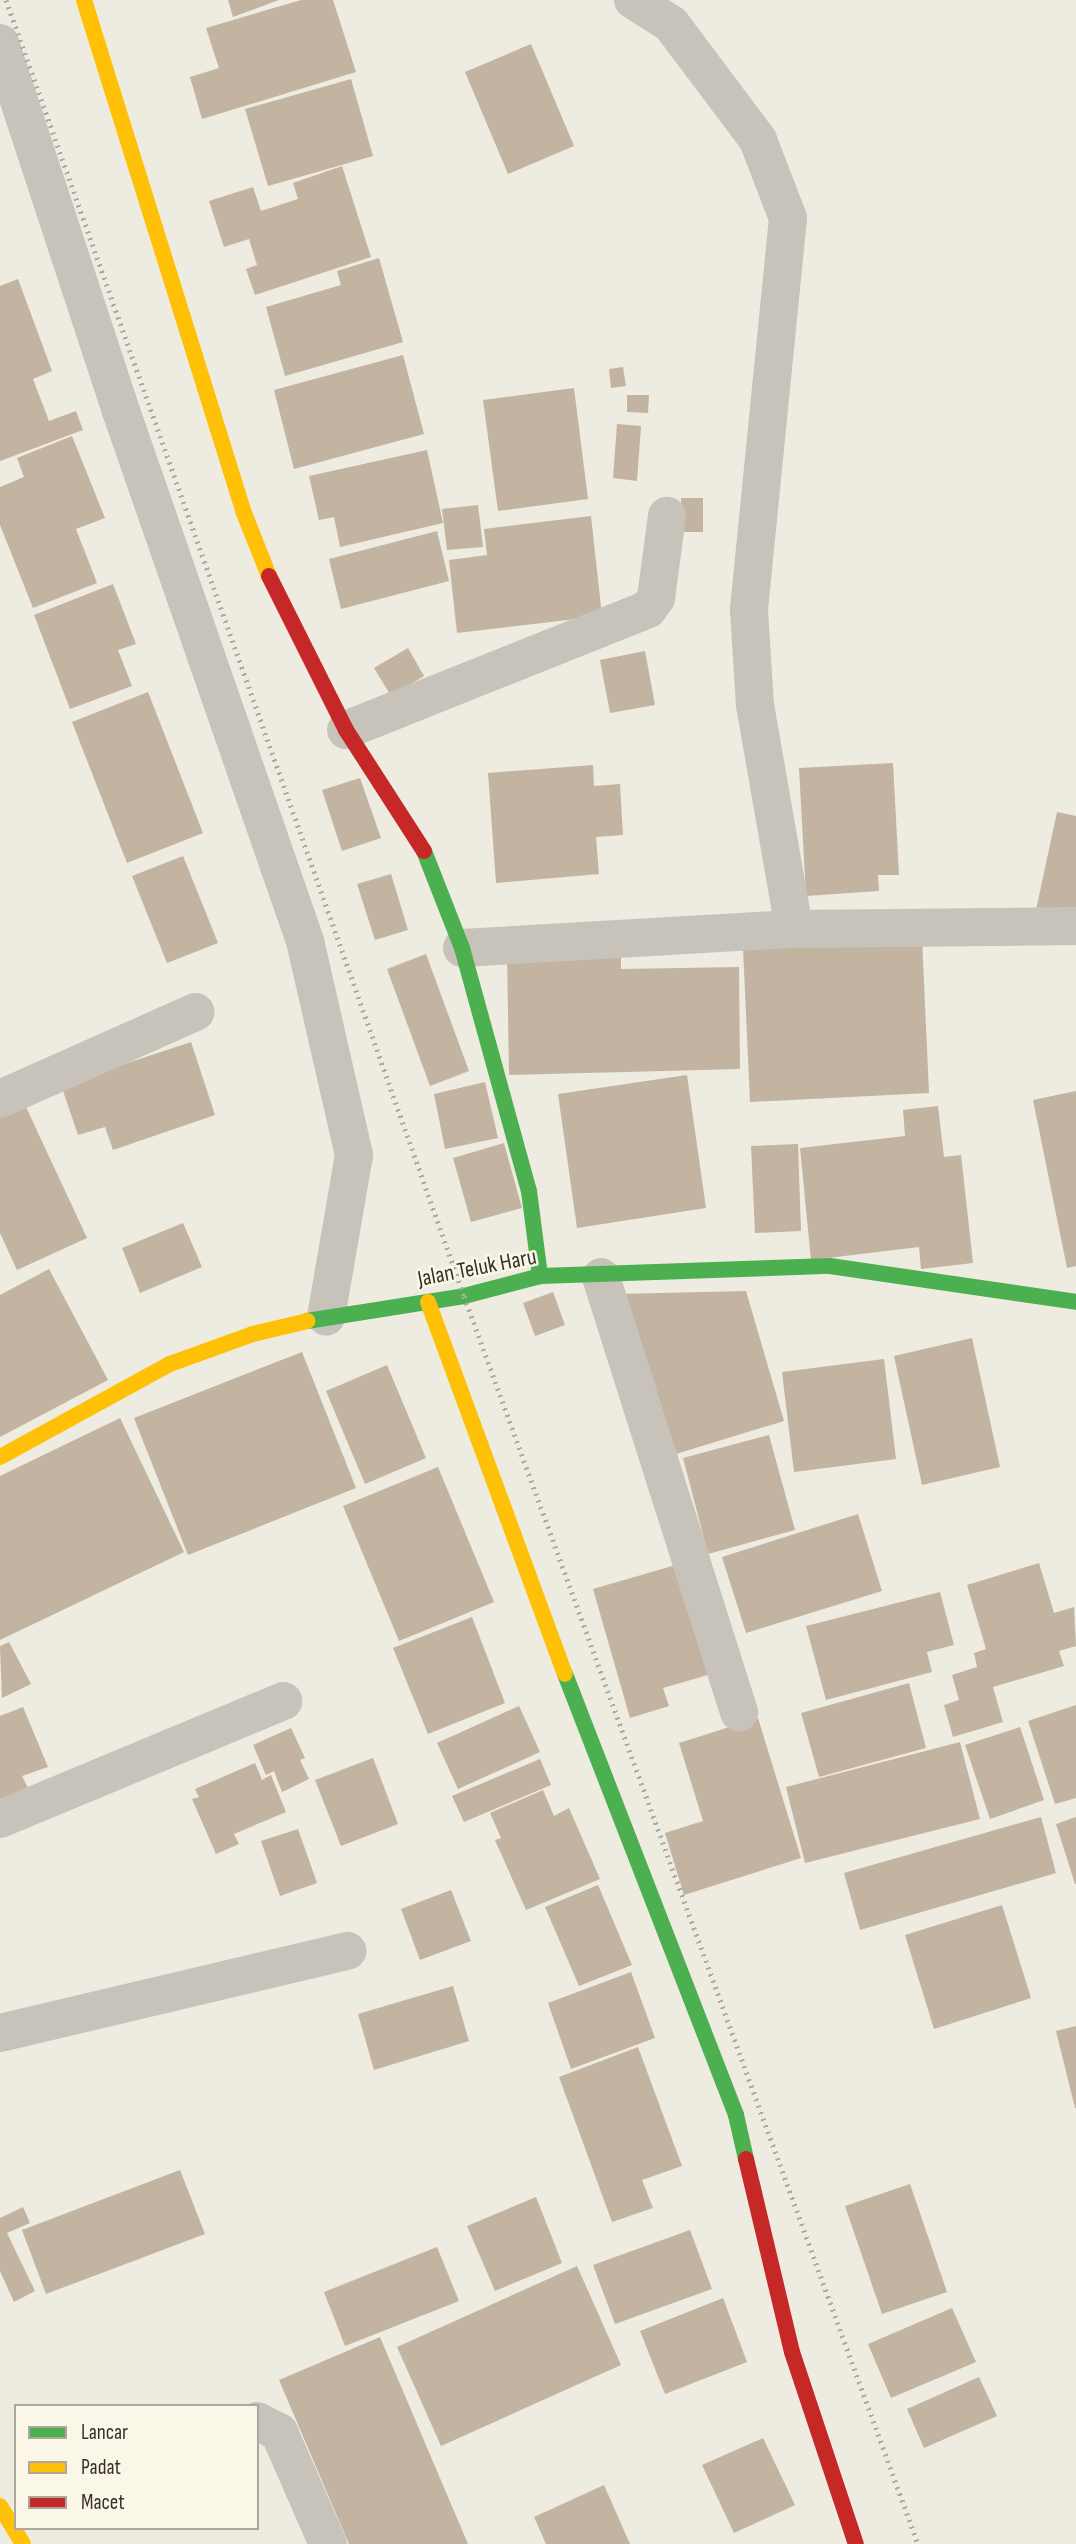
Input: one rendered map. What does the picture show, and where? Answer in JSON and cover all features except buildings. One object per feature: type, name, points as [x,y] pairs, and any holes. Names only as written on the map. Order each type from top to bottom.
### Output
[{"type":"street","points":[[83,0],[244,513],[275,591],[346,730],[423,848],[462,948],[529,1191],[540,1276]]},
{"type":"street","points":[[633,0],[671,24],[758,140],[788,218],[749,610],[755,705],[794,929]]},
{"type":"street","points":[[0,43],[121,411],[305,941],[354,1155],[326,1317]]},
{"type":"street","points":[[346,730],[648,609],[656,598],[667,516]]},
{"type":"street","points":[[462,948],[794,929],[1076,926]]},
{"type":"street","points":[[0,1099],[195,1012]]},
{"type":"street","name":"Jalan Teluk Haru","points":[[0,1457],[170,1364],[253,1334],[326,1317],[428,1303],[540,1276],[601,1278],[830,1266],[1076,1302]]},
{"type":"street","points":[[601,1278],[739,1713]]},
{"type":"street","points":[[428,1303],[547,1628],[736,2115],[792,2352],[856,2544]]},
{"type":"street","points":[[0,1819],[283,1701]]},
{"type":"street","points":[[0,2033],[347,1951]]},
{"type":"street","points":[[259,2422],[279,2432],[328,2544]]},
{"type":"railway","points":[[6,0],[464,1296],[918,2544]]},
{"type":"traffic: fast","points":[[424,851],[462,948],[529,1191],[540,1276]]},
{"type":"traffic: fast","points":[[307,1321],[464,1296],[540,1276],[830,1266],[1076,1302]]},
{"type":"traffic: fast","points":[[565,1674],[736,2115],[746,2159]]},
{"type":"traffic: slow","points":[[84,0],[244,513],[269,576]]},
{"type":"traffic: slow","points":[[428,1302],[565,1674]]},
{"type":"traffic: slow","points":[[0,1457],[170,1364],[253,1334],[307,1321]]},
{"type":"traffic: slow","points":[[0,2506],[14,2529]]},
{"type":"traffic: slow","points":[[15,2530],[23,2544]]},
{"type":"traffic: jam","points":[[269,576],[346,730],[424,851]]},
{"type":"traffic: jam","points":[[746,2159],[792,2352],[856,2544]]}]
